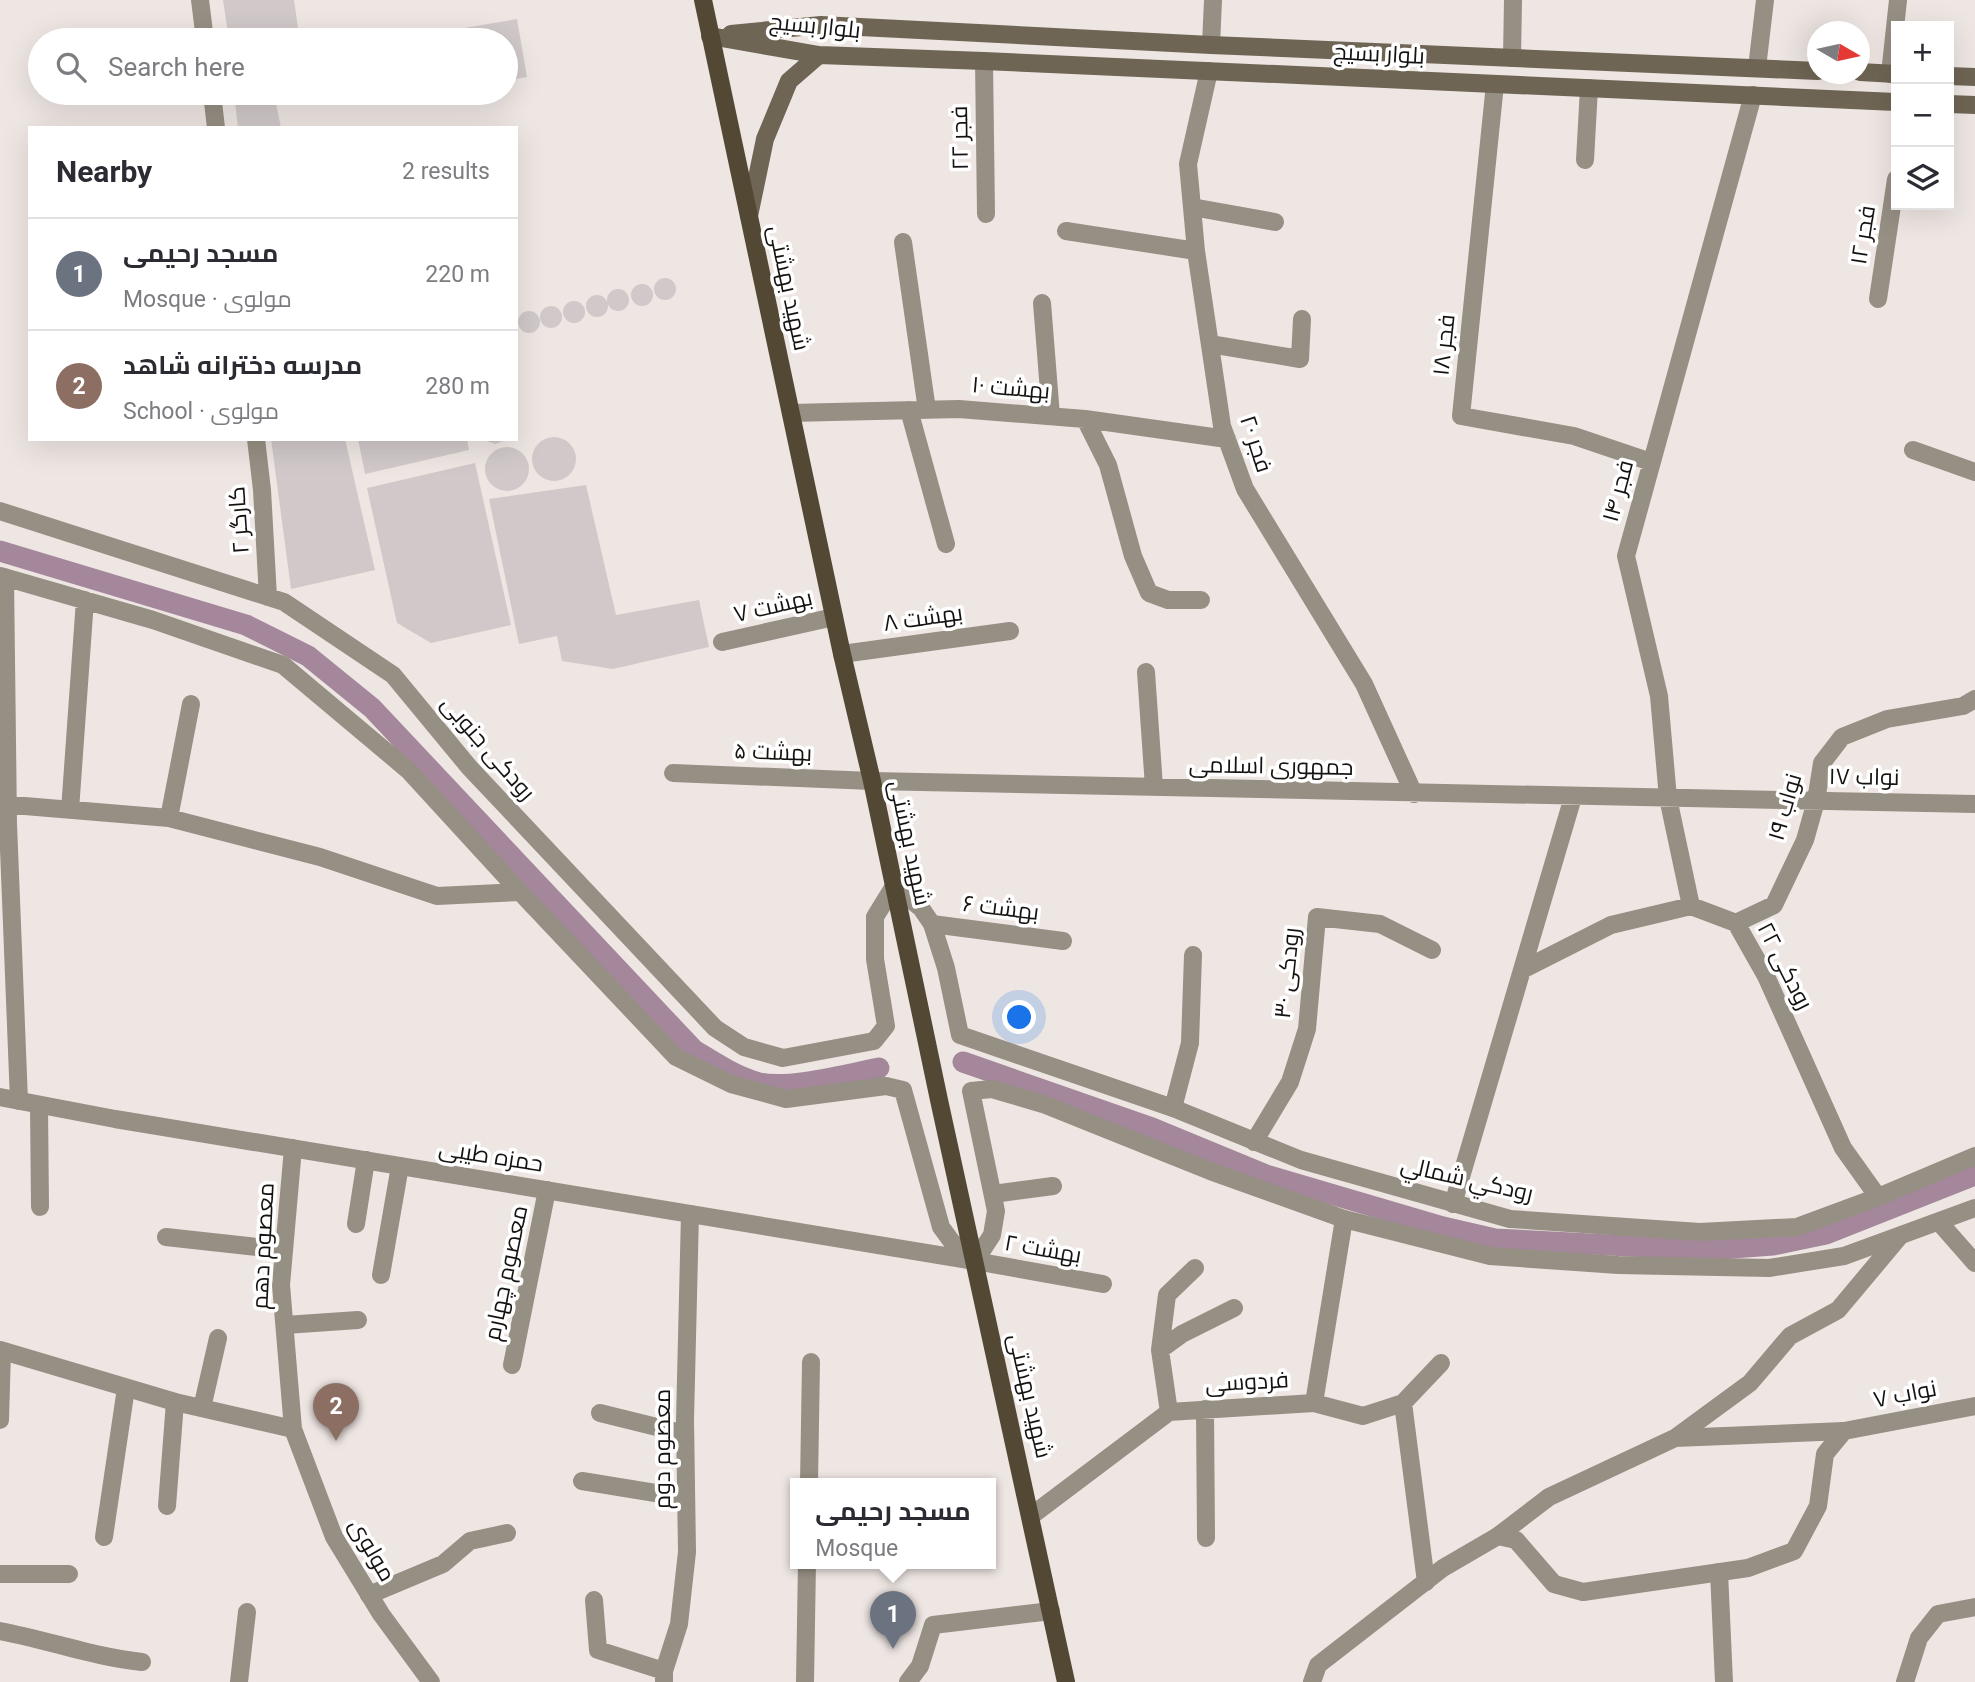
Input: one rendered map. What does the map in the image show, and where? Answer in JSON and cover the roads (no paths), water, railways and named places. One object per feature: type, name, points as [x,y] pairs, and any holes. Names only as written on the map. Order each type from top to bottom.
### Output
[{"type":"main road","name":"شهید بهشتی","points":[[703,3],[1066,1682]]},
{"type":"main road","name":"بلوار بسیج","points":[[710,36],[821,25],[1807,70]]},
{"type":"main road","name":"بلوار بسیج","points":[[710,36],[818,55],[1891,102]]},
{"type":"main road","points":[[1209,71],[1211,45]]},
{"type":"main road","points":[[749,216],[765,139],[789,81],[818,55]]},
{"type":"main road","points":[[1870,73],[1891,74]]},
{"type":"main road","points":[[1954,76],[1975,77]]},
{"type":"main road","points":[[1954,104],[1975,106]]},
{"type":"street","points":[[200,0],[204,28]]},
{"type":"street","points":[[1211,45],[1213,0]]},
{"type":"street","points":[[1512,58],[1513,0]]},
{"type":"street","points":[[1756,68],[1765,0]]},
{"type":"street","points":[[1897,21],[1898,0]]},
{"type":"street","name":"فجر ۲۲","points":[[984,61],[986,214]]},
{"type":"street","name":"فجر ۲۰","points":[[1209,71],[1188,164],[1196,251],[1222,426],[1245,489],[1364,684],[1414,794]]},
{"type":"street","name":"فجر ۱۸","points":[[1495,84],[1461,416],[1574,436],[1651,462]]},
{"type":"street","points":[[1585,160],[1589,88]]},
{"type":"street","name":"فجر ۱۴","points":[[1691,906],[1668,798],[1659,696],[1626,556],[1753,95]]},
{"type":"street","points":[[213,105],[216,126]]},
{"type":"street","points":[[1192,207],[1275,222]]},
{"type":"street","name":"فجر ۱۲","points":[[1878,299],[1891,210]]},
{"type":"street","points":[[1066,231],[1196,251]]},
{"type":"street","points":[[903,242],[918,410],[946,544]]},
{"type":"street","points":[[1042,303],[1051,416]]},
{"type":"street","points":[[1210,344],[1300,359],[1302,319]]},
{"type":"street","name":"بهشت ۱۰","points":[[791,413],[959,409],[1085,419],[1227,439]]},
{"type":"street","points":[[1085,419],[1108,465],[1133,556],[1149,593],[1168,600],[1201,600]]},
{"type":"street","name":"کارگر ۲","points":[[256,441],[268,597]]},
{"type":"street","points":[[1913,450],[1975,472]]},
{"type":"street","name":"رودکی جنوبی","points":[[0,511],[284,602],[393,675],[468,767],[715,1028],[744,1047],[783,1058],[874,1041],[886,1026],[875,959],[875,917],[894,886]]},
{"type":"street","points":[[19,1101],[7,963],[3,577],[153,620],[283,666],[408,770],[676,1057],[731,1084],[786,1099],[886,1086],[903,1090],[941,1227],[952,1241],[975,1261],[992,1235],[995,1224],[993,1194],[971,1091],[992,1089],[1043,1104],[1210,1171],[1344,1219],[1490,1256],[1618,1265],[1769,1268],[1844,1256],[1975,1208]]},
{"type":"street","points":[[70,810],[85,600]]},
{"type":"street","name":"بهشت ۷","points":[[722,642],[834,617]]},
{"type":"street","name":"بهشت ۸","points":[[842,654],[1010,631]]},
{"type":"street","points":[[1146,671],[1154,787]]},
{"type":"street","name":"نواب ۱۹","points":[[1736,923],[1774,905],[1805,840],[1816,801],[1822,763],[1842,737],[1887,719],[1964,706],[1975,699]]},
{"type":"street","points":[[169,818],[191,704]]},
{"type":"street","name":"بهشت ۵","points":[[673,773],[872,781]]},
{"type":"street","name":"جمهوری اسلامی","points":[[872,781],[1668,798]]},
{"type":"street","points":[[1453,1204],[1573,797]]},
{"type":"street","name":"نواب ۱۷","points":[[1668,798],[1975,804]]},
{"type":"street","points":[[4,804],[169,818],[320,857],[437,896],[520,892]]},
{"type":"street","points":[[894,886],[921,908],[932,924]]},
{"type":"street","points":[[1522,970],[1611,925],[1691,906]]},
{"type":"street","name":"رودکی ۲۲","points":[[1691,906],[1736,923],[1766,976],[1843,1148],[1878,1197]]},
{"type":"street","name":"رودکی ۳۰","points":[[1254,1142],[1290,1082],[1307,1029],[1317,917],[1380,924],[1432,950]]},
{"type":"street","name":"بهشت ۶","points":[[932,924],[1063,941]]},
{"type":"street","name":"رودکي شمالي","points":[[932,924],[946,968],[960,1035],[1173,1108],[1301,1160],[1510,1219],[1700,1232],[1797,1227],[1878,1197],[1975,1156]]},
{"type":"street","points":[[1173,1108],[1189,1043],[1193,955]]},
{"type":"street","name":"حمزه طیبی","points":[[0,1097],[975,1261]]},
{"type":"street","points":[[39,1105],[40,1207]]},
{"type":"street","name":"معصوم دهم","points":[[293,1148],[281,1285],[293,1429]]},
{"type":"street","points":[[356,1223],[366,1160]]},
{"type":"street","points":[[381,1275],[400,1166]]},
{"type":"street","points":[[993,1194],[1053,1186]]},
{"type":"street","name":"معصوم چهارم","points":[[512,1365],[547,1190]]},
{"type":"street","name":"معصوم دوم","points":[[664,1676],[679,1624],[687,1552],[685,1434],[690,1214]]},
{"type":"street","name":"فردوسی","points":[[1169,1412],[1314,1403],[1344,1219]]},
{"type":"street","points":[[1939,1222],[1975,1262]]},
{"type":"street","points":[[1311,1682],[1318,1665],[1443,1568],[1498,1536],[1549,1497],[1675,1438],[1750,1383],[1790,1336],[1838,1310],[1900,1236]]},
{"type":"street","points":[[166,1237],[284,1250]]},
{"type":"street","name":"بهشت ۲","points":[[975,1261],[1103,1284]]},
{"type":"street","points":[[1031,1516],[1169,1412],[1160,1350],[1167,1295],[1195,1268]]},
{"type":"street","points":[[1160,1350],[1182,1334],[1234,1308]]},
{"type":"street","points":[[285,1325],[358,1320]]},
{"type":"street","points":[[202,1408],[218,1338]]},
{"type":"street","points":[[0,1420],[1,1351],[175,1402],[293,1429]]},
{"type":"street","points":[[809,1478],[811,1362]]},
{"type":"street","points":[[1314,1403],[1363,1416],[1403,1403],[1441,1363]]},
{"type":"street","points":[[104,1537],[126,1388]]},
{"type":"street","points":[[167,1506],[175,1402]]},
{"type":"street","points":[[1403,1403],[1426,1581]]},
{"type":"street","name":"نواب ۷","points":[[1675,1438],[1844,1431],[1975,1406]]},
{"type":"street","points":[[1205,1409],[1206,1538]]},
{"type":"street","points":[[600,1413],[685,1434]]},
{"type":"street","name":"مولوی","points":[[293,1429],[334,1537],[369,1595],[431,1682]]},
{"type":"street","points":[[1498,1536],[1516,1540],[1554,1584],[1583,1592],[1748,1568],[1794,1551],[1818,1506],[1825,1454],[1844,1431]]},
{"type":"street","points":[[582,1480],[686,1498]]},
{"type":"street","points":[[369,1595],[443,1564],[470,1541],[508,1533]]},
{"type":"street","points":[[805,1682],[807,1569]]},
{"type":"street","points":[[1719,1572],[1724,1682]]},
{"type":"street","points":[[0,1574],[69,1574]]},
{"type":"street","points":[[594,1600],[598,1650],[664,1676]]},
{"type":"street","points":[[1905,1682],[1919,1638],[1938,1614],[1975,1607]]},
{"type":"street","points":[[908,1682],[920,1667],[933,1625],[1051,1611]]},
{"type":"street","points":[[239,1682],[247,1612]]},
{"type":"street","points":[[0,1631],[46,1640],[111,1659],[142,1662]]},
{"type":"waterway","points":[[0,551],[246,625],[308,656],[372,708],[694,1050],[716,1064],[748,1079],[768,1084],[817,1081],[879,1068]]},
{"type":"waterway","points":[[963,1062],[1152,1128],[1266,1175],[1443,1227],[1495,1239],[1705,1250],[1773,1245],[1826,1234],[1975,1175]]},
{"type":"place","name":"مدرسه دخترانه شاهد","points":[[336,1441]]},
{"type":"place","name":"مسجد رحیمی","points":[[893,1649]]}]
